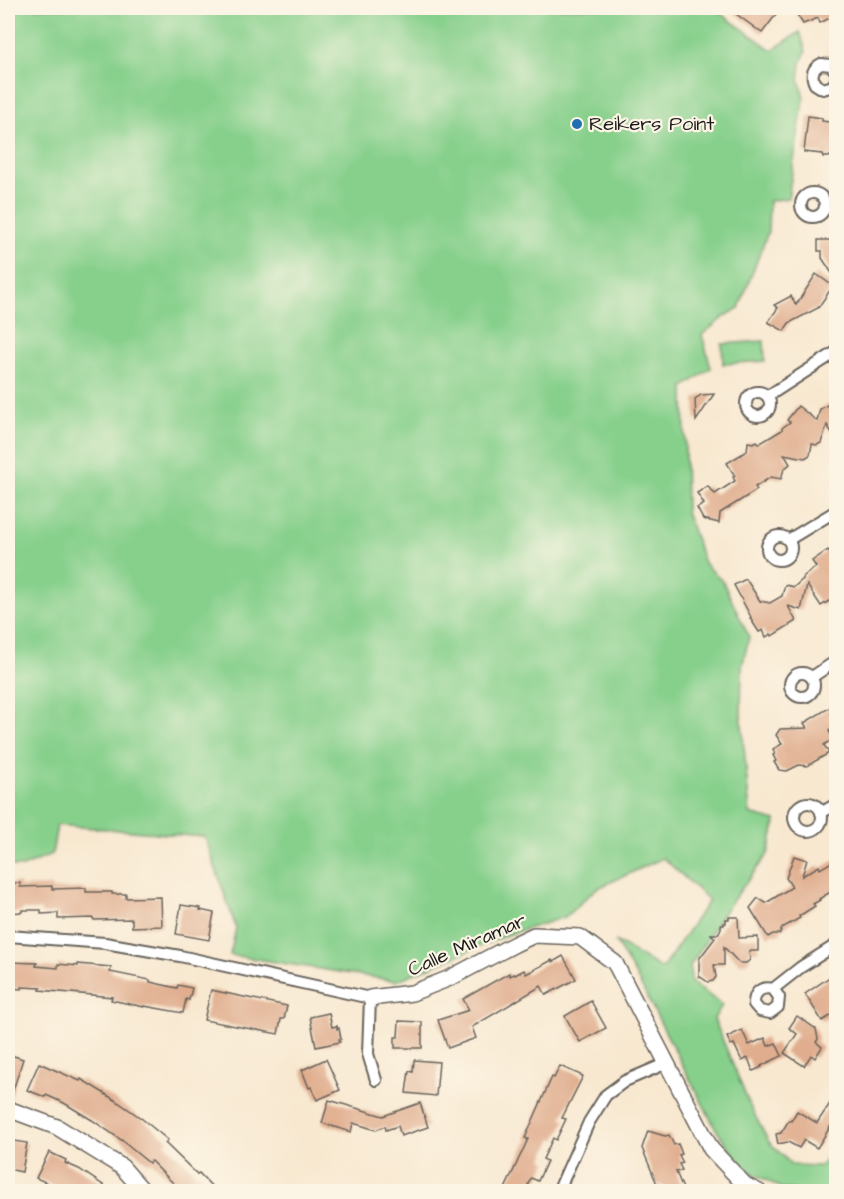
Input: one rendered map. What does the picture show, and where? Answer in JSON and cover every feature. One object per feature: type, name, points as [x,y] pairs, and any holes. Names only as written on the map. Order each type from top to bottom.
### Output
[{"type":"street","points":[[837,72],[826,63],[817,66],[812,75],[815,84],[823,89],[833,86],[837,80]]},
{"type":"street","points":[[768,396],[837,352]]},
{"type":"street","points":[[788,540],[837,511]]},
{"type":"street","points":[[812,677],[837,660]]},
{"type":"street","points":[[821,813],[837,804]]},
{"type":"street","name":"Calle Miramar","points":[[8,936],[116,945],[180,956],[370,998],[412,993],[450,978],[534,935],[580,937],[615,963],[711,1149],[745,1185],[759,1191]]},
{"type":"street","points":[[773,989],[837,945]]},
{"type":"street","points":[[370,998],[368,1054],[376,1080]]},
{"type":"street","points":[[558,1191],[589,1122],[606,1095],[625,1082],[667,1063]]},
{"type":"street","points":[[8,1109],[57,1127],[122,1167],[144,1191]]},
{"type":"green space","points":[[8,8],[713,8],[772,50],[800,32],[806,51],[801,63],[799,79],[804,97],[788,198],[769,201],[768,232],[739,308],[702,335],[711,368],[684,387],[686,512],[704,563],[723,582],[749,637],[742,667],[741,714],[750,814],[776,821],[768,854],[724,912],[690,966],[691,982],[722,1005],[714,1019],[750,1106],[769,1142],[792,1165],[821,1166],[836,1144],[836,1191],[783,1189],[745,1169],[717,1131],[635,974],[615,941],[662,969],[709,900],[663,858],[596,889],[565,917],[507,935],[396,981],[230,955],[236,928],[205,837],[57,825],[52,854],[23,867],[8,866]]},
{"type":"green space","points":[[764,341],[765,361],[723,364],[722,344]]},
{"type":"building","points":[[728,8],[781,8],[762,33]]},
{"type":"building","points":[[793,8],[837,8],[832,11],[834,16],[820,23],[818,18],[803,24]]},
{"type":"building","points":[[808,116],[837,123],[837,155],[823,157],[822,154],[804,152]]},
{"type":"building","points":[[818,240],[837,240],[837,281],[822,258],[822,251],[818,251]]},
{"type":"building","points":[[816,274],[833,286],[818,308],[789,323],[784,331],[768,322],[778,308],[774,305],[791,296],[796,305]]},
{"type":"building","points":[[714,394],[696,421],[695,399],[701,395]]},
{"type":"building","points":[[837,400],[837,441],[827,425],[821,443],[812,444],[810,455],[805,458],[784,454],[790,464],[784,469],[781,479],[771,477],[755,487],[757,490],[720,513],[719,523],[703,519],[697,508],[704,504],[697,493],[708,486],[715,494],[735,481],[733,477],[735,476],[727,463],[747,451],[748,442],[757,441],[759,444],[782,430],[790,422],[787,420],[798,406],[817,421],[820,409]]},
{"type":"building","points":[[828,550],[837,563],[837,596],[821,606],[807,585],[801,610],[788,606],[796,621],[772,636],[771,634],[766,637],[763,630],[759,632],[734,585],[746,579],[760,601],[770,603],[782,596],[785,585],[794,587],[803,579],[816,567],[812,561]]},
{"type":"building","points":[[837,703],[837,726],[829,731],[833,739],[824,745],[829,753],[807,766],[799,765],[787,771],[779,770],[774,762],[776,761],[773,749],[782,744],[776,735],[780,729],[807,728],[804,723]]},
{"type":"building","points":[[794,856],[807,860],[802,876],[837,859],[837,888],[819,899],[813,904],[815,906],[799,916],[800,918],[782,928],[780,934],[768,937],[750,908],[758,898],[766,903],[792,887],[786,878]]},
{"type":"building","points":[[8,883],[20,883],[20,887],[86,888],[86,892],[126,894],[126,898],[161,897],[162,926],[132,927],[132,919],[58,919],[58,913],[41,914],[41,910],[8,913]]},
{"type":"building","points":[[181,905],[214,913],[209,940],[176,934]]},
{"type":"building","points":[[729,917],[738,917],[739,938],[758,937],[758,951],[749,951],[750,960],[746,963],[739,963],[724,947],[724,965],[714,965],[716,977],[713,981],[708,982],[699,976],[699,959],[715,938],[711,934],[718,934],[721,925],[726,923]]},
{"type":"building","points":[[563,956],[576,979],[546,995],[541,986],[472,1027],[476,1038],[448,1048],[438,1020],[469,1010],[463,999],[509,973],[510,976],[515,975],[524,970],[526,974]]},
{"type":"building","points":[[8,962],[37,963],[36,966],[58,968],[58,964],[111,967],[110,972],[177,988],[178,985],[192,988],[189,1000],[186,999],[183,1013],[111,1000],[112,997],[40,990],[41,988],[8,988]]},
{"type":"building","points":[[837,972],[837,1012],[822,1021],[805,994]]},
{"type":"building","points":[[211,990],[287,1006],[278,1034],[204,1020]]},
{"type":"building","points":[[591,1001],[606,1028],[580,1042],[565,1016]]},
{"type":"building","points":[[329,1013],[332,1027],[339,1028],[340,1042],[316,1047],[310,1017]]},
{"type":"building","points":[[797,1016],[816,1029],[818,1039],[816,1042],[822,1047],[815,1058],[811,1055],[804,1066],[784,1053],[797,1034],[789,1028]]},
{"type":"building","points":[[399,1021],[422,1022],[422,1048],[395,1048]]},
{"type":"building","points":[[742,1030],[749,1045],[765,1038],[768,1046],[776,1043],[782,1056],[753,1071],[748,1058],[742,1061],[734,1044],[731,1045],[727,1037]]},
{"type":"building","points":[[8,1054],[23,1059],[10,1100],[8,1099]]},
{"type":"building","points":[[326,1059],[340,1090],[317,1100],[302,1070]]},
{"type":"building","points":[[414,1060],[439,1062],[436,1096],[406,1093],[409,1071],[413,1072]]},
{"type":"building","points":[[39,1063],[80,1081],[81,1079],[141,1118],[168,1140],[165,1143],[216,1191],[181,1191],[151,1161],[149,1163],[127,1144],[92,1120],[64,1103],[27,1090]]},
{"type":"building","points":[[560,1066],[583,1076],[562,1118],[566,1119],[543,1159],[547,1161],[538,1181],[531,1178],[525,1191],[504,1191],[528,1139],[525,1138],[552,1077],[554,1078]]},
{"type":"building","points":[[837,1093],[837,1116],[817,1148],[804,1140],[799,1148],[788,1142],[778,1144],[776,1134],[781,1133],[797,1111],[817,1123]]},
{"type":"building","points":[[329,1100],[383,1116],[420,1103],[428,1127],[401,1136],[398,1126],[386,1130],[385,1126],[376,1130],[353,1123],[351,1132],[322,1123]]},
{"type":"building","points":[[648,1131],[669,1135],[674,1145],[678,1144],[682,1154],[679,1155],[683,1163],[679,1164],[682,1170],[676,1172],[684,1191],[665,1191],[663,1186],[657,1184],[642,1148]]},
{"type":"building","points":[[8,1140],[27,1143],[22,1172],[8,1169]]},
{"type":"building","points":[[49,1152],[66,1160],[65,1163],[79,1169],[112,1191],[65,1191],[36,1178]]},
{"type":"place","name":"Reikers Point","points":[[577,124]]}]
